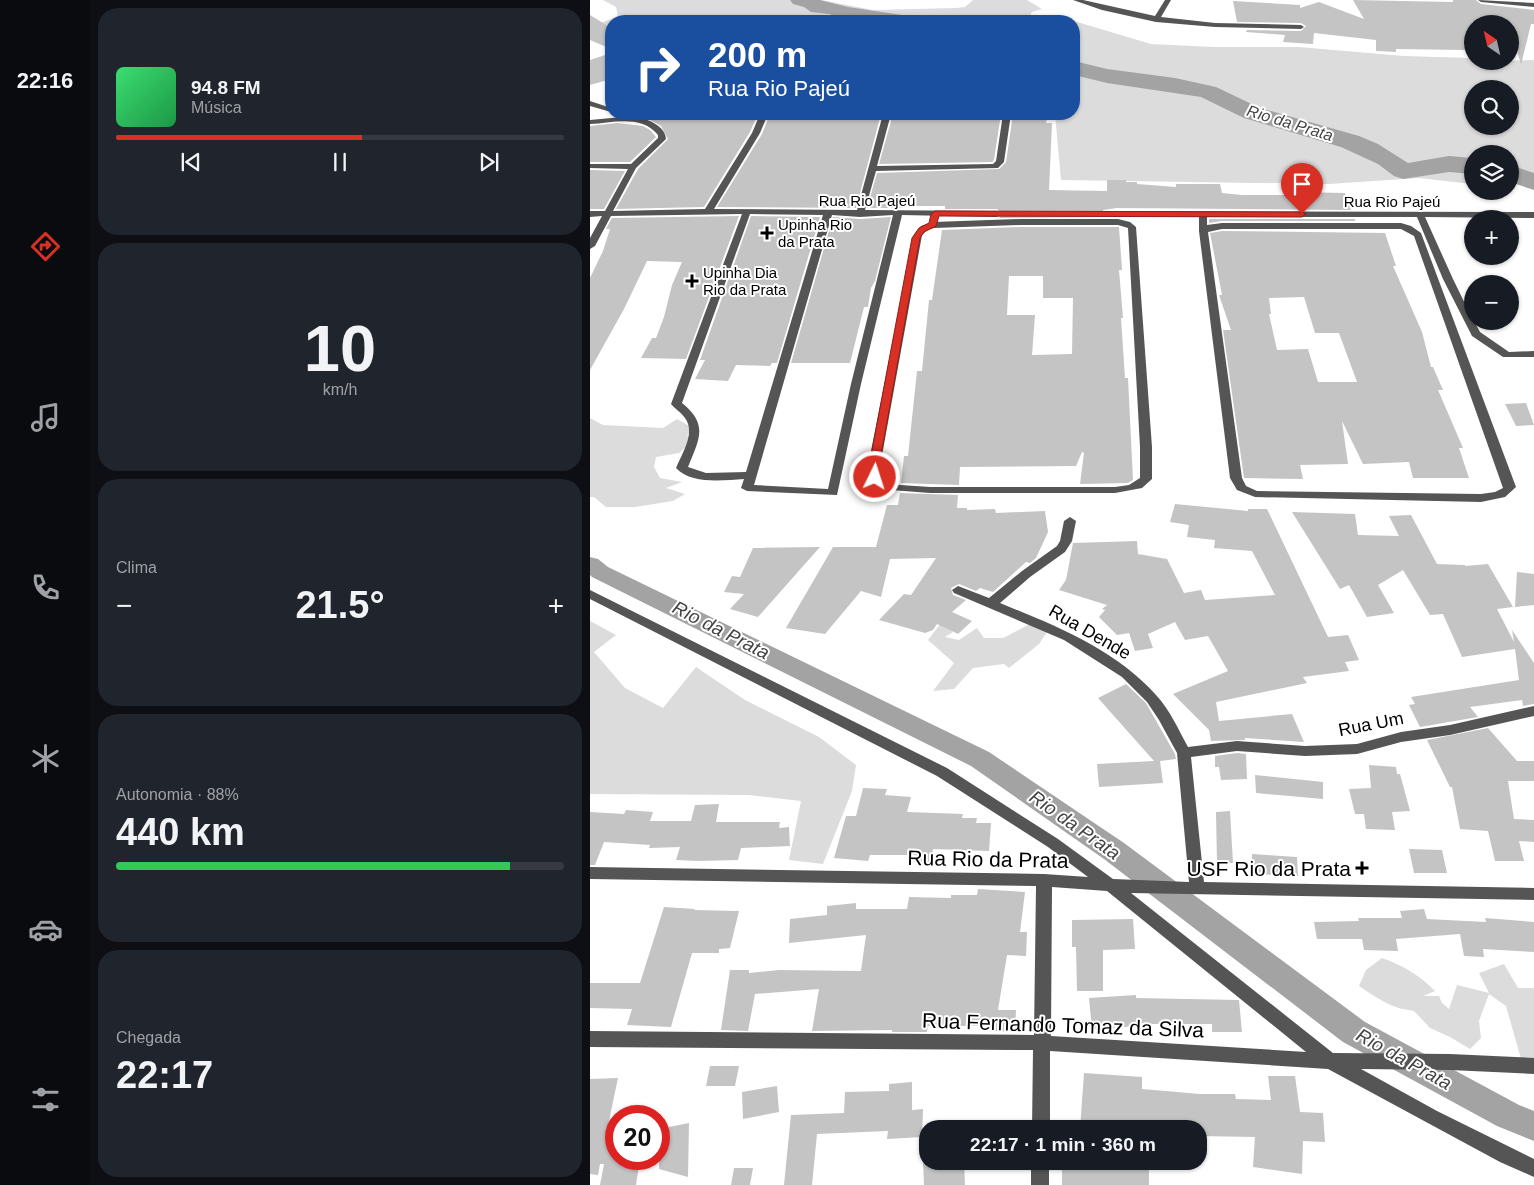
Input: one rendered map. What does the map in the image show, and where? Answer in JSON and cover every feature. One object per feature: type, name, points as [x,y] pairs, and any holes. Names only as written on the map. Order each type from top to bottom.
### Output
[{"type":"street","points":[[1076,0],[1119,13],[1156,20],[1222,25],[1302,27]]},
{"type":"street","points":[[1156,20],[1168,0]]},
{"type":"street","points":[[1481,0],[1534,5]]},
{"type":"street","points":[[590,103],[605,108]]},
{"type":"street","points":[[590,122],[619,120]]},
{"type":"street","points":[[590,246],[633,166],[659,142],[662,134],[650,123],[638,120]]},
{"type":"street","points":[[708,211],[756,133],[761,120]]},
{"type":"street","points":[[860,214],[885,120]]},
{"type":"street","points":[[872,169],[995,166],[1000,162],[1006,120]]},
{"type":"street","points":[[590,166],[633,166]]},
{"type":"street","points":[[747,211],[676,404],[685,410],[694,421],[696,432],[682,468],[688,472],[704,475],[751,475]]},
{"type":"street","name":"Rua Rio Pajeú","points":[[590,214],[747,211],[828,214],[1534,215]]},
{"type":"street","points":[[828,214],[747,488],[833,493],[856,384],[898,214]]},
{"type":"street","points":[[933,225],[935,214]]},
{"type":"street","points":[[1203,214],[1203,232],[1236,478],[1241,488],[1255,494],[1471,498],[1501,495],[1508,491],[1510,487],[1418,235],[1414,231],[1401,226],[1222,226],[1208,228],[1203,232]]},
{"type":"street","points":[[1420,215],[1448,279],[1476,334],[1507,354],[1534,354]]},
{"type":"street","points":[[1070,221],[1124,223],[1132,227],[1147,464],[1147,476],[1143,483],[1125,489],[1075,490],[891,488],[882,486],[877,482],[875,477],[875,461],[916,238],[922,230],[933,225],[1070,221]]},
{"type":"street","points":[[992,603],[1026,574],[1061,549],[1066,541],[1070,521]]},
{"type":"street","name":"Rua Dende","points":[[958,590],[1069,637],[1127,674],[1152,699],[1165,717],[1184,752],[1192,887]]},
{"type":"street","points":[[590,594],[942,772],[1053,842],[1109,884],[1330,1060],[1431,1117],[1506,1156],[1534,1168]]},
{"type":"street","name":"Rua Um","points":[[1184,752],[1237,746],[1305,751],[1357,749],[1401,737],[1450,730],[1534,711]]},
{"type":"street","name":"Rua Rio da Prata","points":[[590,873],[1044,880],[1140,887],[1534,894]]},
{"type":"street","points":[[1041,1120],[1044,880]]},
{"type":"street","name":"Rua Fernando Tomaz da Silva","points":[[590,1039],[1042,1043],[1330,1060],[1534,1066]]},
{"type":"street","points":[[1040,1170],[1040,1185]]},
{"type":"shaded area","points":[[603,0],[821,0],[873,10],[956,8],[965,7],[973,0],[1027,0],[1042,9],[1032,12],[1030,15],[618,15],[616,7]]},
{"type":"shaded area","points":[[605,21],[605,38],[601,39],[590,29],[591,26]]},
{"type":"shaded area","points":[[1080,23],[1151,44],[1214,47],[1298,47],[1404,56],[1464,58],[1464,70],[1519,70],[1519,60],[1534,60],[1534,174],[1519,178],[1519,145],[1464,145],[1464,183],[1419,178],[1329,184],[1061,180],[1056,120],[1080,120]]},
{"type":"shaded area","points":[[590,418],[603,425],[663,428],[677,419],[693,428],[687,435],[693,441],[679,453],[656,457],[654,467],[660,478],[682,482],[666,488],[685,494],[673,501],[635,507],[606,507],[594,497],[590,497]]},
{"type":"shaded area","points":[[944,619],[948,629],[953,632],[945,637],[959,640],[977,628],[984,638],[1003,638],[1030,624],[1047,632],[1039,644],[1009,668],[1004,664],[973,668],[954,689],[933,691],[954,663],[928,640]]},
{"type":"shaded area","points":[[590,621],[616,635],[594,652],[625,688],[663,708],[696,667],[745,700],[819,737],[856,765],[852,791],[823,864],[789,860],[801,801],[749,795],[590,794]]},
{"type":"shaded area","points":[[1382,958],[1404,967],[1417,975],[1435,991],[1423,996],[1439,996],[1442,1003],[1449,1009],[1457,985],[1489,993],[1479,973],[1504,964],[1518,988],[1534,988],[1534,1060],[1521,1059],[1506,1006],[1489,994],[1479,1021],[1481,1038],[1470,1049],[1430,1028],[1414,1011],[1391,1005],[1359,986],[1366,970]]},
{"type":"building","points":[[1353,0],[1453,2],[1453,0],[1476,0],[1481,4],[1534,10],[1534,24],[1531,24],[1521,65],[1519,58],[1519,15],[1464,15],[1464,50],[1396,49],[1396,52],[1376,51],[1376,40],[1314,33],[1313,44],[1283,42],[1285,35],[1246,32],[1247,30],[1301,31],[1306,26],[1301,23],[1237,22],[1233,1],[1300,5],[1300,8],[1319,2],[1364,19]]},
{"type":"building","points":[[590,15],[605,24],[605,46],[590,40]]},
{"type":"building","points":[[605,55],[605,81],[590,85],[590,60]]},
{"type":"building","points":[[650,120],[755,120],[750,132],[704,207],[616,209],[638,169],[668,139],[661,126]]},
{"type":"building","points":[[768,120],[879,120],[856,208],[717,207],[762,134]]},
{"type":"building","points":[[891,120],[1000,120],[994,160],[992,162],[879,164]]},
{"type":"building","points":[[1012,120],[1047,120],[1046,123],[1052,123],[1049,190],[1107,191],[1107,180],[1126,180],[1126,182],[1137,182],[1137,184],[1176,187],[1176,184],[1220,184],[1222,193],[1242,195],[1291,195],[1290,192],[1345,193],[1351,210],[1117,208],[1103,210],[1103,217],[999,218],[1003,214],[997,209],[945,209],[945,206],[867,208],[877,173],[999,169],[1006,162]]},
{"type":"building","points":[[617,123],[643,126],[656,137],[630,162],[590,162],[590,126]]},
{"type":"building","points":[[590,170],[625,171],[604,209],[590,209]]},
{"type":"building","points":[[739,216],[686,359],[641,358],[652,338],[656,338],[664,317],[672,285],[682,262],[647,261],[624,309],[590,370],[590,278],[603,251],[610,229],[606,229],[612,218]]},
{"type":"building","points":[[751,216],[820,217],[777,363],[772,363],[770,366],[736,365],[728,381],[695,379],[705,360],[700,360]]},
{"type":"building","points":[[833,217],[860,219],[891,217],[875,281],[871,288],[868,307],[864,307],[850,363],[791,363]]},
{"type":"building","points":[[1209,219],[1355,219],[1355,221],[1222,221],[1209,223]]},
{"type":"building","points":[[1020,227],[1119,227],[1122,270],[1119,270],[1123,318],[1121,318],[1125,378],[1128,378],[1133,480],[1128,483],[1080,484],[1084,453],[1082,452],[1076,466],[960,467],[959,485],[901,483],[904,456],[908,456],[917,371],[922,371],[929,300],[932,300],[942,230]],"holes":[[[1009,276],[1043,276],[1043,298],[1073,298],[1072,354],[1032,355],[1035,315],[1007,315]]]},
{"type":"building","points":[[1222,231],[1385,233],[1396,266],[1393,266],[1422,332],[1431,367],[1433,367],[1443,390],[1438,390],[1463,448],[1459,448],[1469,478],[1413,478],[1409,462],[1363,464],[1342,421],[1348,464],[1300,465],[1303,479],[1244,478],[1223,330],[1231,330],[1219,295],[1222,295],[1210,233]],"holes":[[[1304,297],[1315,333],[1339,333],[1357,382],[1318,382],[1308,349],[1277,350],[1269,314],[1271,314],[1269,298]]]},
{"type":"building","points":[[1526,403],[1534,425],[1516,426],[1505,404]]},
{"type":"building","points":[[900,493],[958,495],[957,508],[967,508],[967,510],[995,509],[996,513],[1045,511],[1048,532],[1036,558],[1030,563],[1026,562],[993,592],[980,588],[976,591],[959,584],[951,588],[953,595],[966,600],[952,612],[972,621],[958,634],[937,624],[933,630],[925,633],[879,620],[904,594],[911,595],[936,558],[890,559],[881,597],[861,591],[825,634],[786,628],[833,547],[876,547],[887,505],[898,505]]},
{"type":"building","points":[[1175,504],[1248,511],[1248,509],[1267,509],[1328,637],[1348,635],[1359,660],[1345,662],[1349,671],[1303,677],[1307,683],[1216,702],[1219,721],[1292,714],[1304,742],[1245,738],[1245,740],[1211,741],[1209,730],[1173,694],[1228,671],[1208,636],[1185,640],[1175,622],[1148,634],[1153,648],[1135,651],[1129,633],[1117,635],[1099,617],[1105,610],[1102,609],[1107,605],[1059,590],[1066,580],[1073,543],[1137,541],[1138,554],[1167,559],[1184,593],[1201,590],[1205,600],[1275,595],[1252,551],[1214,548],[1215,540],[1187,537],[1189,525],[1170,522]]},
{"type":"building","points":[[1292,512],[1355,514],[1358,535],[1399,536],[1389,516],[1411,515],[1437,564],[1465,566],[1488,564],[1513,607],[1497,609],[1514,642],[1512,630],[1534,663],[1534,704],[1523,706],[1522,700],[1470,707],[1478,717],[1420,727],[1409,705],[1415,704],[1411,697],[1519,680],[1515,649],[1462,657],[1443,614],[1430,615],[1403,570],[1378,585],[1394,613],[1367,617],[1349,585],[1340,589]]},
{"type":"building","points":[[820,547],[758,617],[730,609],[744,594],[724,592],[732,576],[740,577],[753,548]]},
{"type":"building","points":[[1517,572],[1534,574],[1534,605],[1515,607]]},
{"type":"building","points":[[1126,684],[1146,703],[1176,759],[1160,761],[1163,783],[1099,787],[1097,764],[1154,761],[1098,698]]},
{"type":"building","points":[[1488,728],[1517,761],[1534,761],[1534,781],[1508,781],[1514,819],[1534,820],[1534,842],[1519,841],[1524,861],[1495,861],[1488,831],[1460,829],[1452,787],[1450,787],[1427,740]]},
{"type":"building","points":[[1237,753],[1246,754],[1247,779],[1221,780],[1219,767],[1215,767],[1215,756]]},
{"type":"building","points":[[1369,765],[1396,767],[1397,774],[1400,774],[1410,811],[1392,812],[1395,830],[1366,829],[1364,814],[1355,814],[1349,789],[1371,788]]},
{"type":"building","points":[[1255,775],[1323,782],[1323,799],[1256,793]]},
{"type":"building","points":[[863,788],[887,789],[885,795],[911,797],[907,812],[963,814],[962,818],[977,818],[976,823],[991,823],[989,851],[933,849],[931,862],[914,862],[916,855],[870,855],[868,861],[834,858],[846,816],[856,816]]},
{"type":"building","points":[[719,804],[716,822],[780,822],[779,828],[789,827],[790,846],[741,848],[738,860],[698,861],[676,860],[680,847],[649,848],[650,845],[604,842],[595,865],[590,865],[590,812],[624,814],[626,810],[653,812],[650,821],[691,821],[695,805]]},
{"type":"building","points":[[1230,811],[1233,863],[1217,863],[1216,812]]},
{"type":"building","points":[[1409,849],[1442,850],[1447,873],[1414,873]]},
{"type":"building","points":[[1252,854],[1297,857],[1298,876],[1252,874]]},
{"type":"building","points":[[978,889],[1025,892],[1020,932],[1027,932],[1026,956],[1007,955],[998,1010],[1016,1010],[1015,1032],[995,1031],[994,1026],[928,1026],[927,1032],[892,1032],[892,1030],[812,1031],[819,989],[755,994],[748,1031],[721,1030],[730,970],[749,970],[749,973],[779,970],[861,971],[866,935],[789,943],[790,919],[827,915],[827,906],[856,903],[856,909],[907,909],[909,897],[951,898],[951,895],[977,895]]},
{"type":"building","points":[[664,907],[739,911],[730,948],[719,949],[719,953],[692,953],[671,1027],[627,1025],[632,1009],[590,1008],[590,983],[640,983]]},
{"type":"building","points":[[1424,909],[1427,919],[1486,922],[1485,918],[1534,922],[1534,952],[1483,949],[1484,957],[1464,956],[1460,934],[1396,939],[1398,951],[1364,950],[1362,939],[1317,939],[1314,922],[1359,921],[1358,918],[1402,918],[1400,911]]},
{"type":"building","points":[[1133,919],[1135,949],[1103,950],[1103,991],[1077,991],[1076,947],[1072,947],[1072,920]]},
{"type":"building","points":[[1136,995],[1136,998],[1239,1000],[1242,1032],[1212,1032],[1212,1024],[1139,1024],[1139,1026],[1092,1029],[1089,998]]},
{"type":"building","points":[[710,1066],[739,1066],[735,1086],[706,1086]]},
{"type":"building","points":[[1084,1073],[1142,1077],[1142,1089],[1200,1094],[1235,1094],[1236,1099],[1271,1100],[1268,1076],[1295,1076],[1300,1112],[1323,1113],[1325,1142],[1303,1141],[1302,1174],[1253,1167],[1255,1137],[1207,1136],[1207,1120],[1081,1120]]},
{"type":"building","points":[[618,1078],[612,1105],[605,1105],[605,1170],[638,1170],[636,1185],[600,1185],[604,1164],[600,1164],[598,1175],[590,1174],[590,1079]]},
{"type":"building","points":[[912,1082],[912,1110],[923,1109],[923,1120],[919,1120],[919,1137],[887,1139],[888,1131],[817,1134],[812,1185],[784,1185],[791,1115],[844,1113],[845,1092],[889,1091],[889,1084]]},
{"type":"building","points":[[777,1086],[779,1112],[743,1119],[742,1092]]},
{"type":"building","points":[[689,1123],[688,1177],[663,1170],[670,1170],[670,1127]]},
{"type":"building","points":[[734,1168],[753,1168],[750,1185],[731,1185]]},
{"type":"building","points":[[923,1170],[964,1170],[965,1185],[924,1185]]},
{"type":"building","points":[[1062,1170],[1149,1170],[1149,1185],[1062,1185]]},
{"type":"waterway","name":"Rio da Prata","points":[[800,0],[811,3],[818,8],[832,8],[845,13],[866,15]]},
{"type":"waterway","name":"Rio da Prata","points":[[1080,70],[1208,92],[1252,113],[1350,141],[1387,159],[1403,171],[1449,164],[1464,165]]},
{"type":"waterway","name":"Rio da Prata","points":[[1519,176],[1534,182]]},
{"type":"waterway","name":"Rio da Prata","points":[[590,564],[600,572],[980,759],[1114,851],[1354,1032],[1508,1116],[1534,1126]]},
{"type":"place","name":"Upinha Rio da Prata","points":[[767,233]]},
{"type":"place","name":"Upinha Dia Rio da Prata","points":[[692,281]]},
{"type":"place","name":"USF Rio da Prata","points":[[1362,868]]},
{"type":"route","points":[[875,477],[875,461],[916,238],[922,230],[933,225],[935,214],[1302,214]]}]
